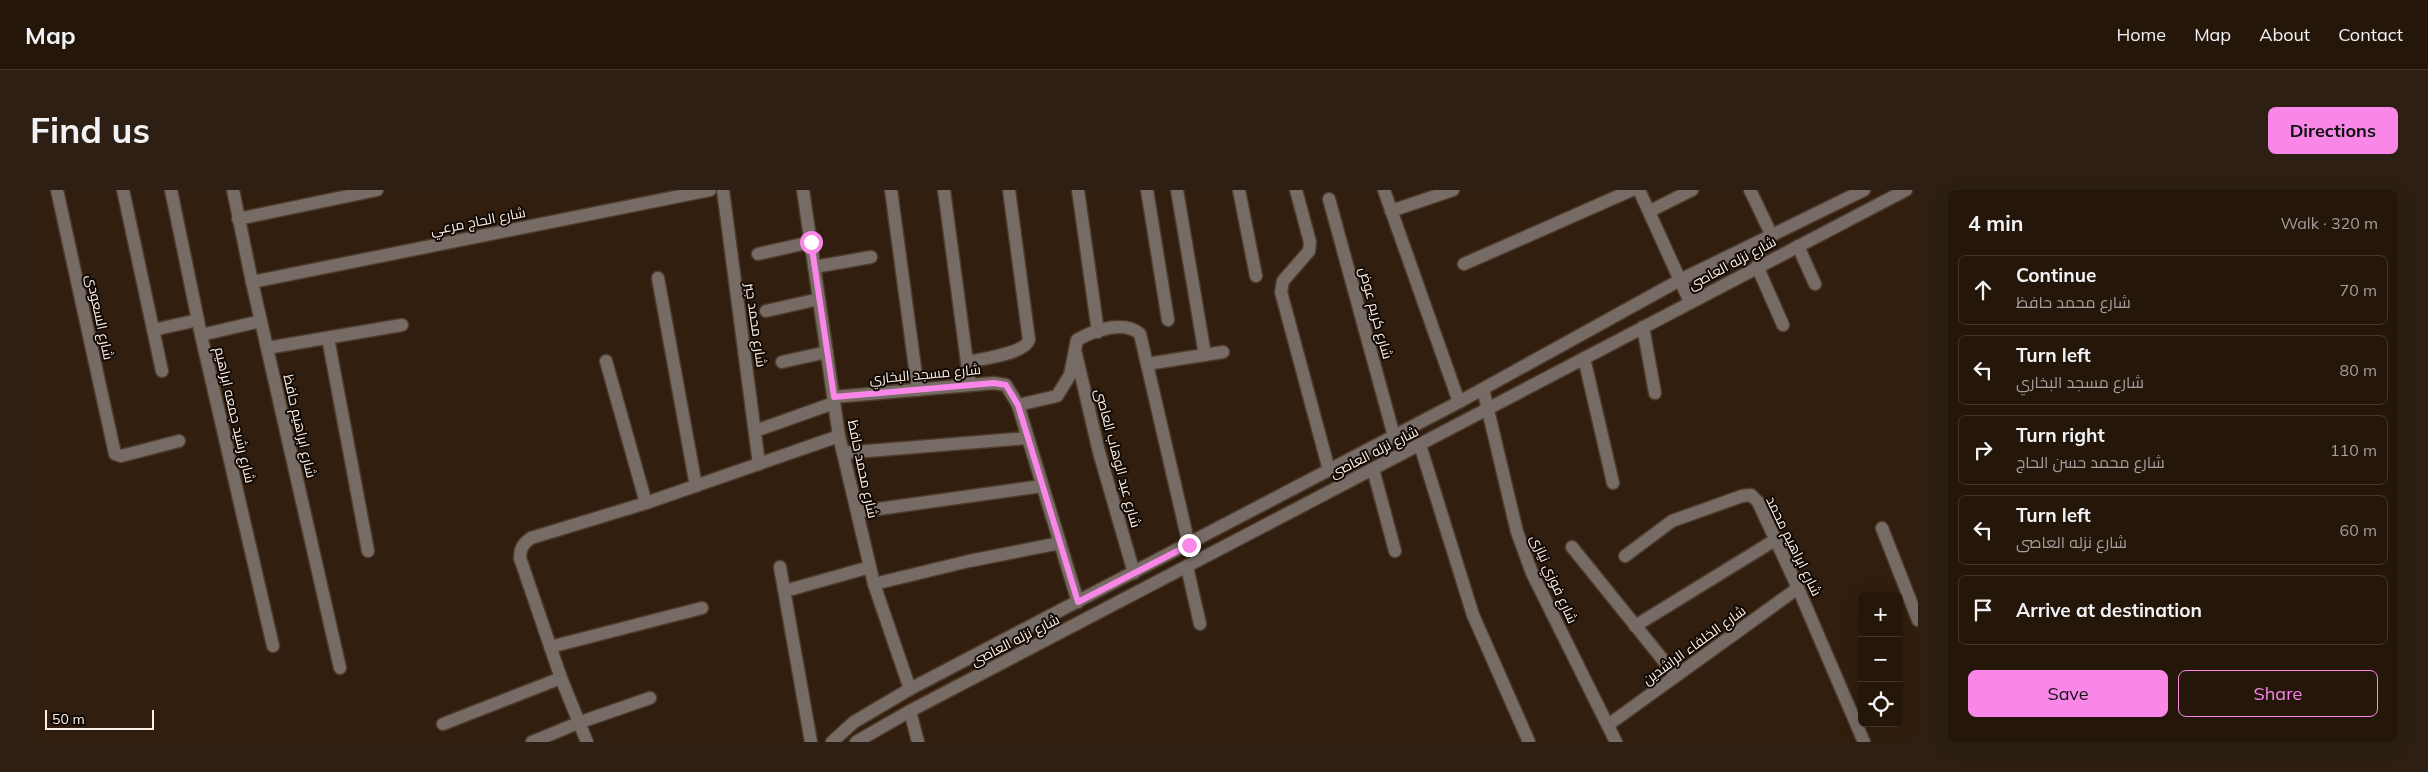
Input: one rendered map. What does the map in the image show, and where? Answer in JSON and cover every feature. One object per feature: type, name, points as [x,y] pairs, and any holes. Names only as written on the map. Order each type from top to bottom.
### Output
[{"type":"street","name":"شارع السعودى","points":[[57,190],[113,451],[118,456],[121,456],[179,441]]},
{"type":"street","points":[[123,190],[162,371]]},
{"type":"street","name":"شارع رشيد جمعه ابراهيم","points":[[171,190],[201,335],[273,646]]},
{"type":"street","name":"شارع ابراهيم حافظ","points":[[233,190],[252,282],[340,668]]},
{"type":"street","points":[[238,219],[377,190]]},
{"type":"street","name":"شارع الحاج مرعي","points":[[252,282],[710,190]]},
{"type":"street","name":"شارع محمد جبر","points":[[723,190],[759,464]]},
{"type":"street","name":"شارع محمد حافظ","points":[[803,190],[839,436],[874,584],[910,689]]},
{"type":"street","points":[[891,190],[918,390]]},
{"type":"street","points":[[944,190],[970,385]]},
{"type":"street","points":[[967,362],[1019,350],[1027,345],[1029,340],[1009,190]]},
{"type":"street","points":[[1078,190],[1098,332]]},
{"type":"street","points":[[1147,190],[1168,320]]},
{"type":"street","points":[[1177,190],[1205,355]]},
{"type":"street","points":[[1240,190],[1256,276]]},
{"type":"street","points":[[1296,190],[1310,242],[1309,251],[1286,276],[1281,292],[1329,470]]},
{"type":"street","points":[[1384,190],[1459,402]]},
{"type":"street","points":[[1391,211],[1453,190]]},
{"type":"street","points":[[1464,264],[1632,190]]},
{"type":"street","points":[[1639,190],[1690,302]]},
{"type":"street","points":[[1650,211],[1692,190]]},
{"type":"street","points":[[1750,190],[1772,236]]},
{"type":"street","name":"شارع نزله العاصى","points":[[832,742],[854,722],[910,689],[1189,545],[1459,402],[1680,280],[1864,190]]},
{"type":"street","name":"شارع نزله العاصى","points":[[856,742],[910,711],[1420,446],[1757,266],[1906,190]]},
{"type":"street","name":"شارع كريم عوض","points":[[1329,199],[1394,436]]},
{"type":"street","points":[[758,254],[811,242]]},
{"type":"street","points":[[1798,246],[1815,284]]},
{"type":"street","points":[[814,268],[871,257]]},
{"type":"street","points":[[1757,266],[1783,325]]},
{"type":"street","points":[[658,278],[696,486]]},
{"type":"street","points":[[766,311],[819,298]]},
{"type":"street","points":[[153,330],[198,320]]},
{"type":"street","points":[[201,335],[261,321]]},
{"type":"street","points":[[267,348],[402,325]]},
{"type":"street","points":[[1078,602],[1018,405],[1057,396],[1070,375],[1077,340],[1122,326],[1132,328],[1140,334],[1189,545]]},
{"type":"street","points":[[1643,327],[1655,393]]},
{"type":"street","points":[[328,338],[368,551]]},
{"type":"street","name":"شارع عبد الوهاب العاصى","points":[[1075,349],[1099,452],[1134,573]]},
{"type":"street","points":[[782,362],[827,352]]},
{"type":"street","points":[[1147,364],[1223,352]]},
{"type":"street","points":[[1584,358],[1613,483]]},
{"type":"street","points":[[606,361],[646,503]]},
{"type":"street","name":"شارع مسجد البخاري","points":[[755,431],[834,400],[918,390],[994,383],[1006,385],[1018,405]]},
{"type":"street","name":"شارع فوزي نيازى","points":[[1483,389],[1517,532],[1532,573],[1616,742]]},
{"type":"street","points":[[587,742],[550,647],[520,558],[520,549],[531,538],[646,503],[839,436]]},
{"type":"street","points":[[843,453],[1028,438]]},
{"type":"street","points":[[1420,446],[1472,615],[1529,742]]},
{"type":"street","points":[[1373,469],[1394,551]]},
{"type":"street","points":[[857,512],[1042,486]]},
{"type":"street","name":"شارع ابراهيم محمد","points":[[1625,556],[1672,521],[1742,496],[1751,495],[1758,502],[1798,588],[1864,742]]},
{"type":"street","points":[[1882,528],[1918,620]]},
{"type":"street","points":[[1635,626],[1775,540]]},
{"type":"street","points":[[874,584],[969,560],[1060,543]]},
{"type":"street","points":[[1572,547],[1676,676]]},
{"type":"street","points":[[1165,557],[1172,574]]},
{"type":"street","points":[[1187,566],[1200,624]]},
{"type":"street","points":[[780,567],[811,742]]},
{"type":"street","points":[[785,591],[870,567]]},
{"type":"street","name":"شارع الخلفاء الراشدين","points":[[1608,725],[1798,588]]},
{"type":"street","points":[[550,647],[702,608]]},
{"type":"street","points":[[978,654],[986,672]]},
{"type":"street","points":[[443,724],[561,678]]},
{"type":"street","points":[[532,742],[578,723],[650,698]]},
{"type":"street","points":[[910,711],[918,742]]},
{"type":"route","points":[[811,242],[834,397],[994,383],[1006,385],[1018,405],[1078,602],[1189,545]]}]
